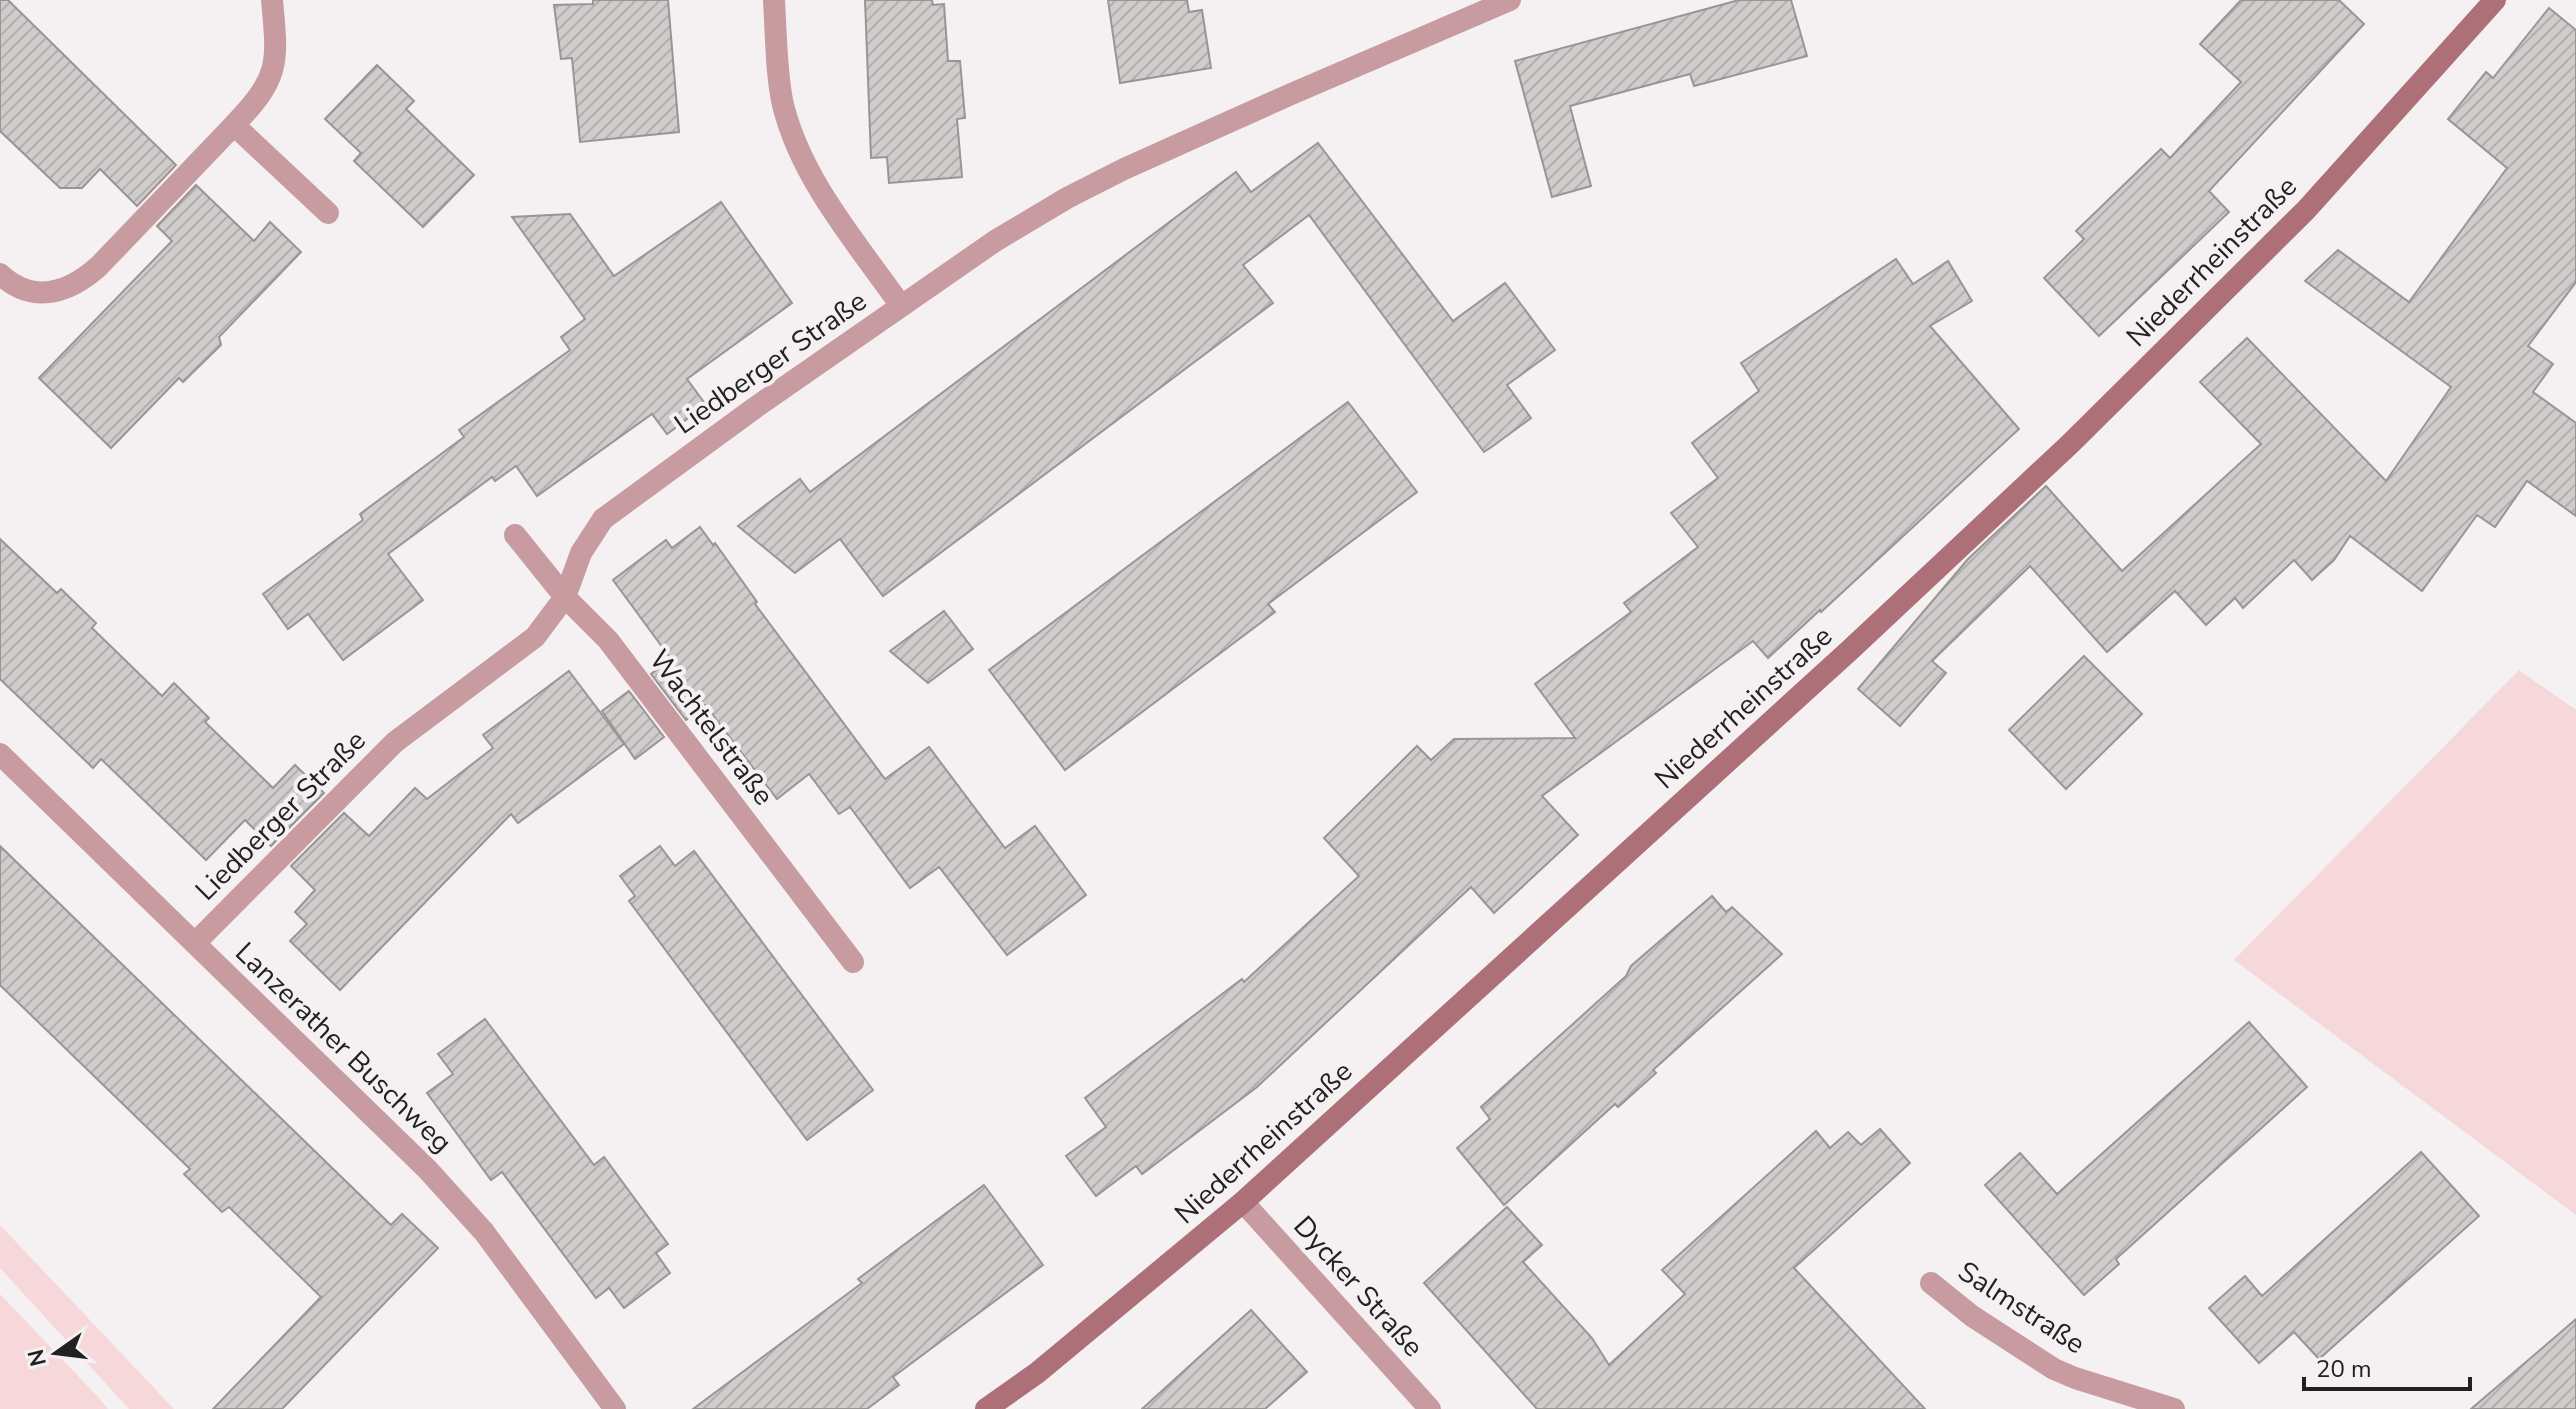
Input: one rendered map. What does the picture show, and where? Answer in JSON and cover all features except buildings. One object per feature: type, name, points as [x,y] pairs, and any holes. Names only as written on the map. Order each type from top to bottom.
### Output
[{"type":"main road","name":"Niederrheinstraße","points":[[986,1409],[1037,1373],[1243,1202],[1824,674],[2071,443],[2306,210],[2495,0]]},
{"type":"street","points":[[0,274],[25,290],[41,293],[66,289],[99,266],[254,105],[272,78],[277,46],[272,0]]},
{"type":"street","points":[[774,0],[782,102],[796,144],[818,189],[901,306]]},
{"type":"street","name":"Liedberger Straße","points":[[195,943],[395,742],[535,637],[565,597],[581,553],[603,519],[756,407],[995,241],[1067,198],[1124,169],[1510,0]]},
{"type":"street","points":[[234,125],[328,213]]},
{"type":"street","name":"Wachtelstraße","points":[[515,535],[565,597],[608,640],[853,962]]},
{"type":"street","name":"Lanzerather Buschweg","points":[[0,754],[427,1169],[484,1232],[615,1409]]},
{"type":"street","name":"Dycker Straße","points":[[1243,1202],[1430,1409]]},
{"type":"street","name":"Salmstraße","points":[[1931,1283],[1972,1316],[2054,1369],[2174,1409]]},
{"type":"shaded area","points":[[2519,670],[2576,710],[2576,1215],[2234,960]]},
{"type":"shaded area","points":[[0,1225],[174,1409],[129,1409],[0,1268]]},
{"type":"shaded area","points":[[0,1294],[98,1397],[108,1409],[0,1409]]}]
